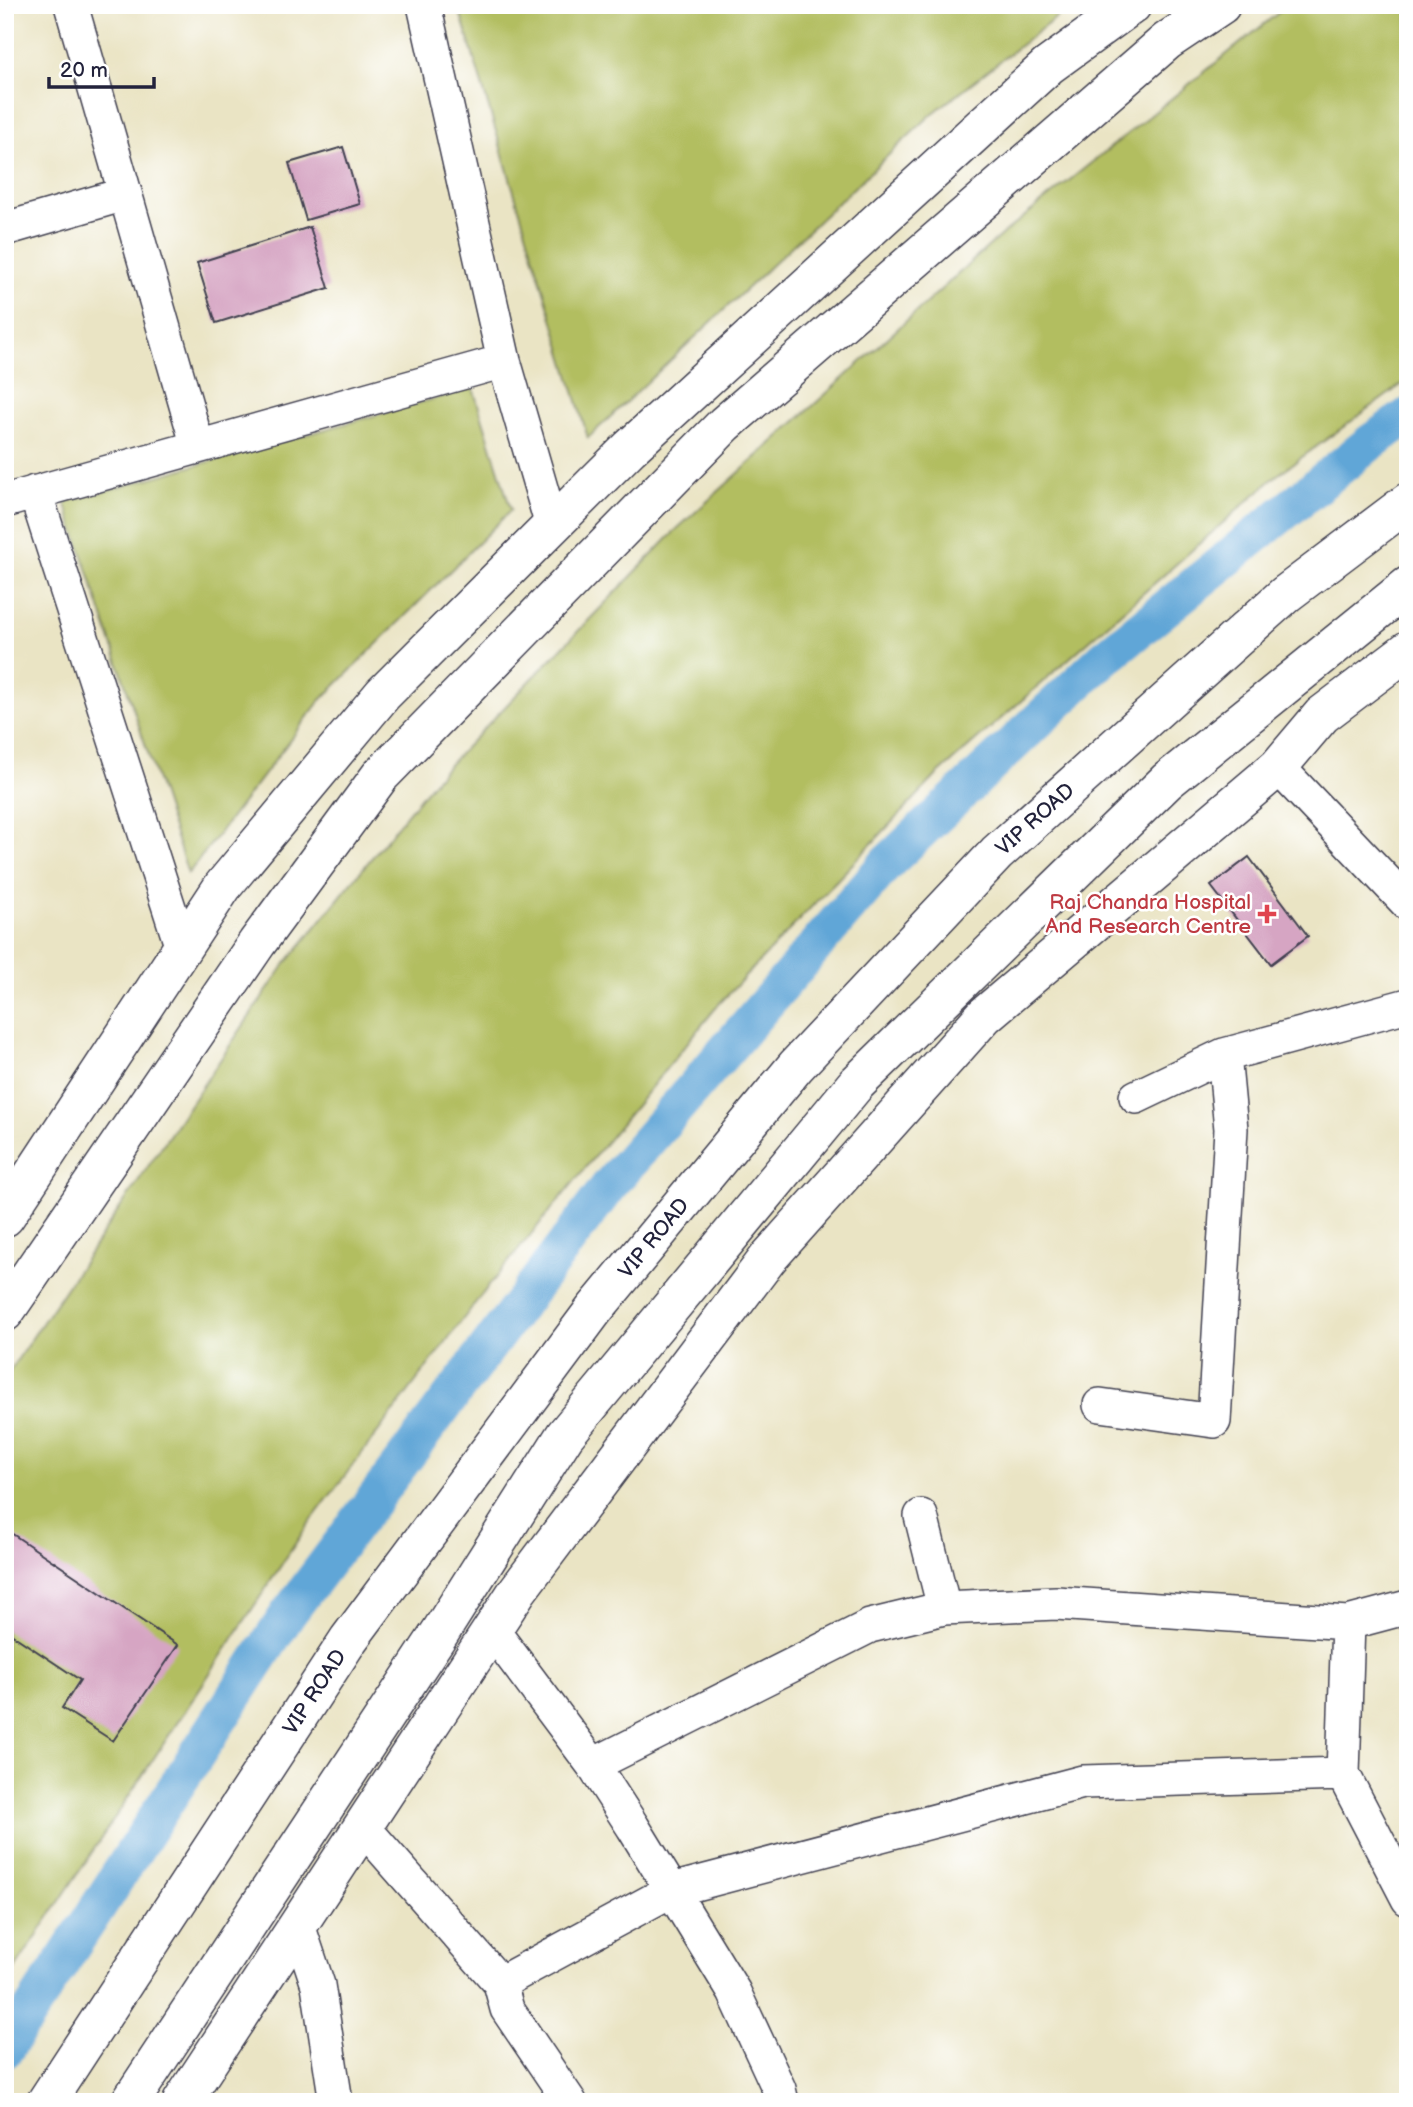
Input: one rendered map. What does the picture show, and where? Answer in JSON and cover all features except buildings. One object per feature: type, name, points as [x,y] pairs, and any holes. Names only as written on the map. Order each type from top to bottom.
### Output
[{"type":"street","points":[[71,5],[198,447]]},
{"type":"street","points":[[424,5],[504,361],[552,526]]},
{"type":"street","points":[[5,1217],[223,886],[383,694],[630,448],[1048,66],[1132,5]]},
{"type":"street","points":[[5,1312],[257,943],[380,776],[725,424],[1167,41],[1221,5]]},
{"type":"street","points":[[5,229],[125,194]]},
{"type":"street","points":[[182,947],[20,496],[504,361]]},
{"type":"street","name":"VIP ROAD","points":[[47,2102],[349,1639],[594,1310],[796,1066],[997,853],[1286,594],[1408,502]]},
{"type":"street","points":[[131,2102],[433,1643],[565,1434],[856,1084],[1167,781],[1408,586]]},
{"type":"street","points":[[182,2102],[518,1590],[769,1256],[984,1016],[1278,767],[1322,715],[1408,650]]},
{"type":"street","points":[[1278,767],[1408,904]]},
{"type":"street","points":[[1136,1097],[1224,1055],[1408,1005]]},
{"type":"street","points":[[1100,1405],[1214,1421],[1231,1129],[1224,1055]]},
{"type":"street","points":[[921,1516],[944,1608]]},
{"type":"street","points":[[593,1765],[870,1626],[944,1608],[1056,1603],[1348,1623],[1408,1607]]},
{"type":"street","points":[[1348,1623],[1343,1774],[1408,1899]]},
{"type":"street","points":[[493,1631],[593,1765],[672,1890],[734,1992],[782,2102]]},
{"type":"street","points":[[500,1983],[672,1890],[1083,1782],[1343,1774]]},
{"type":"street","points":[[363,1827],[500,1983],[507,2009],[570,2102]]},
{"type":"street","points":[[298,1925],[318,1985],[336,2102]]},
{"type":"green space","points":[[458,5],[1072,5],[932,114],[588,438]]},
{"type":"green space","points":[[1288,5],[1408,5],[1408,380],[1276,476],[937,775],[719,1004],[479,1298],[307,1526],[5,1984],[5,1378],[283,967],[438,776],[678,528],[1000,236]]},
{"type":"green space","points":[[473,388],[511,510],[319,702],[188,874],[65,502]]},
{"type":"waterway","points":[[5,2050],[288,1614],[608,1187],[887,863],[1103,659],[1371,442],[1408,416]]},
{"type":"place","name":"Raj Chandra Hospital And Research Centre","points":[[1267,914]]}]
